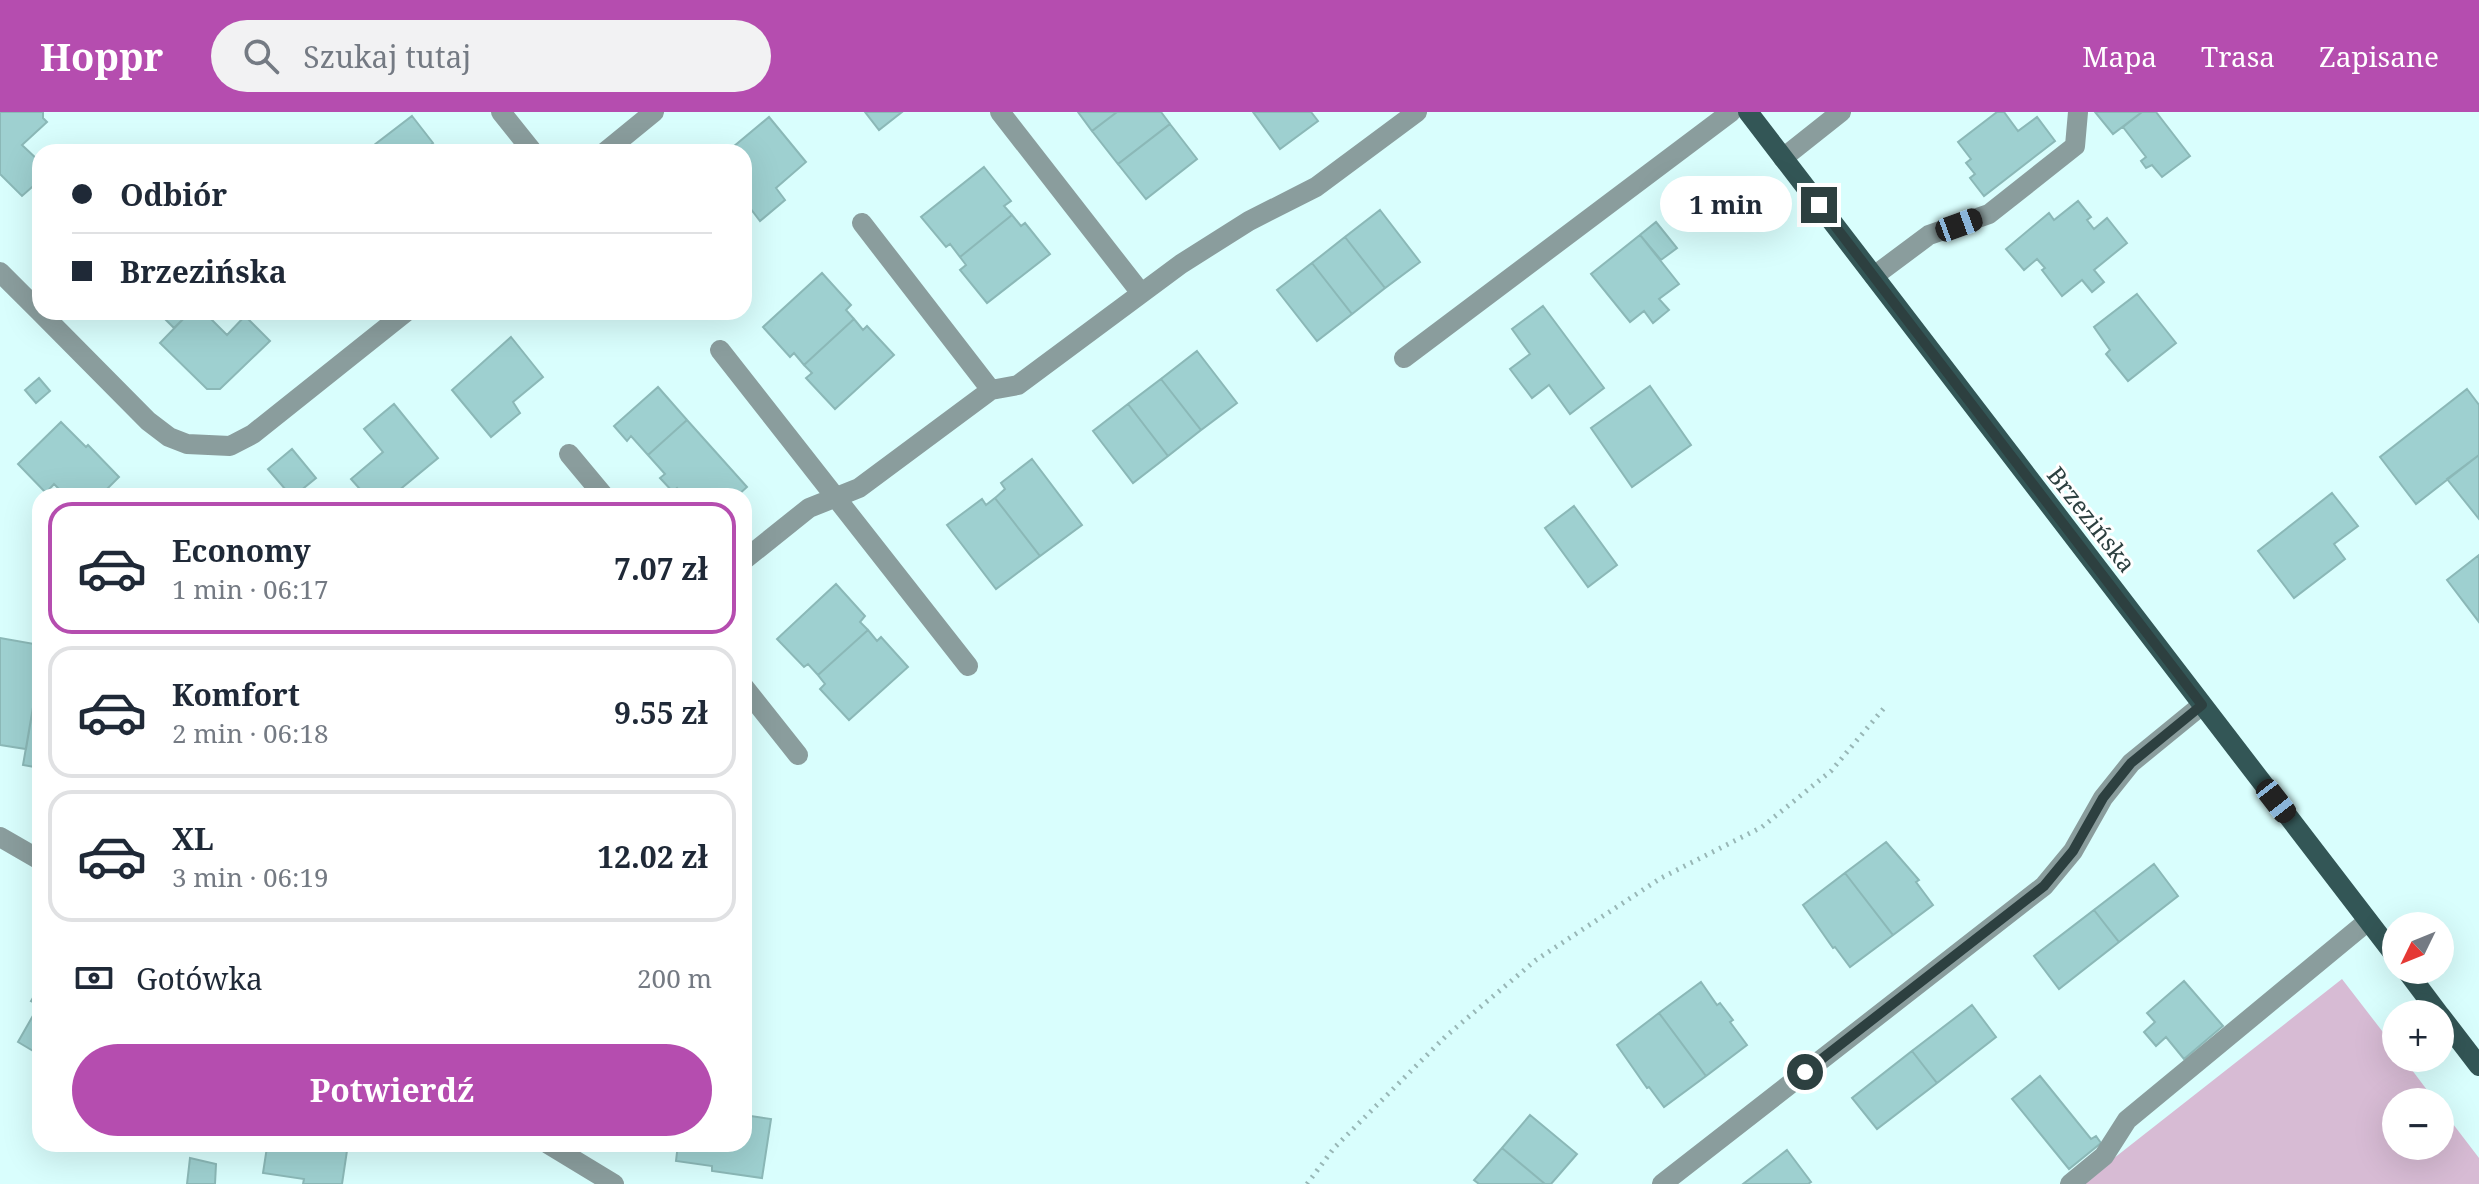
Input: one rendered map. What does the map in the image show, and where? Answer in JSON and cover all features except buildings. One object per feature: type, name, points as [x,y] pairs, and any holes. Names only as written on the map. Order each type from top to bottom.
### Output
[{"type":"main road","name":"Brzezińska","points":[[1748,112],[2382,939]]},
{"type":"main road","points":[[2417,984],[2429,1000]]},
{"type":"main road","points":[[2454,1033],[2479,1066]]},
{"type":"street","points":[[501,112],[527,144]]},
{"type":"street","points":[[615,144],[654,112]]},
{"type":"street","points":[[1000,112],[1141,293]]},
{"type":"street","points":[[752,554],[809,508],[859,488],[991,390],[1018,385],[1181,264],[1249,221],[1316,187],[1417,112]]},
{"type":"street","points":[[1404,358],[1731,112]]},
{"type":"street","points":[[1783,158],[1841,112]]},
{"type":"street","points":[[1874,276],[1929,235],[1989,214],[2075,146],[2078,112]]},
{"type":"street","points":[[862,223],[991,390]]},
{"type":"street","points":[[0,272],[32,304]]},
{"type":"street","points":[[48,320],[148,421],[169,437],[187,444],[230,446],[253,434],[396,320]]},
{"type":"street","points":[[720,350],[968,666]]},
{"type":"street","points":[[569,454],[597,488]]},
{"type":"street","points":[[752,697],[798,755]]},
{"type":"street","points":[[1662,1184],[2044,886],[2073,851],[2103,798],[2131,763],[2202,705]]},
{"type":"street","points":[[0,837],[32,855]]},
{"type":"street","points":[[2070,1184],[2104,1156],[2127,1120],[2368,921]]},
{"type":"street","points":[[561,1152],[614,1184]]},
{"type":"path","points":[[1307,1184],[1334,1148],[1446,1036],[1536,960],[1661,878],[1762,827],[1831,771],[1884,708]]},
{"type":"shaded area","points":[[2342,979],[2382,1031],[2382,1072],[2414,1072],[2426,1088],[2382,1088],[2382,1160],[2454,1160],[2454,1125],[2479,1158],[2479,1184],[2081,1184]]},
{"type":"route","points":[[1805,1072],[2044,886],[2073,851],[2103,798],[2131,763],[2202,705],[1819,205]]}]
